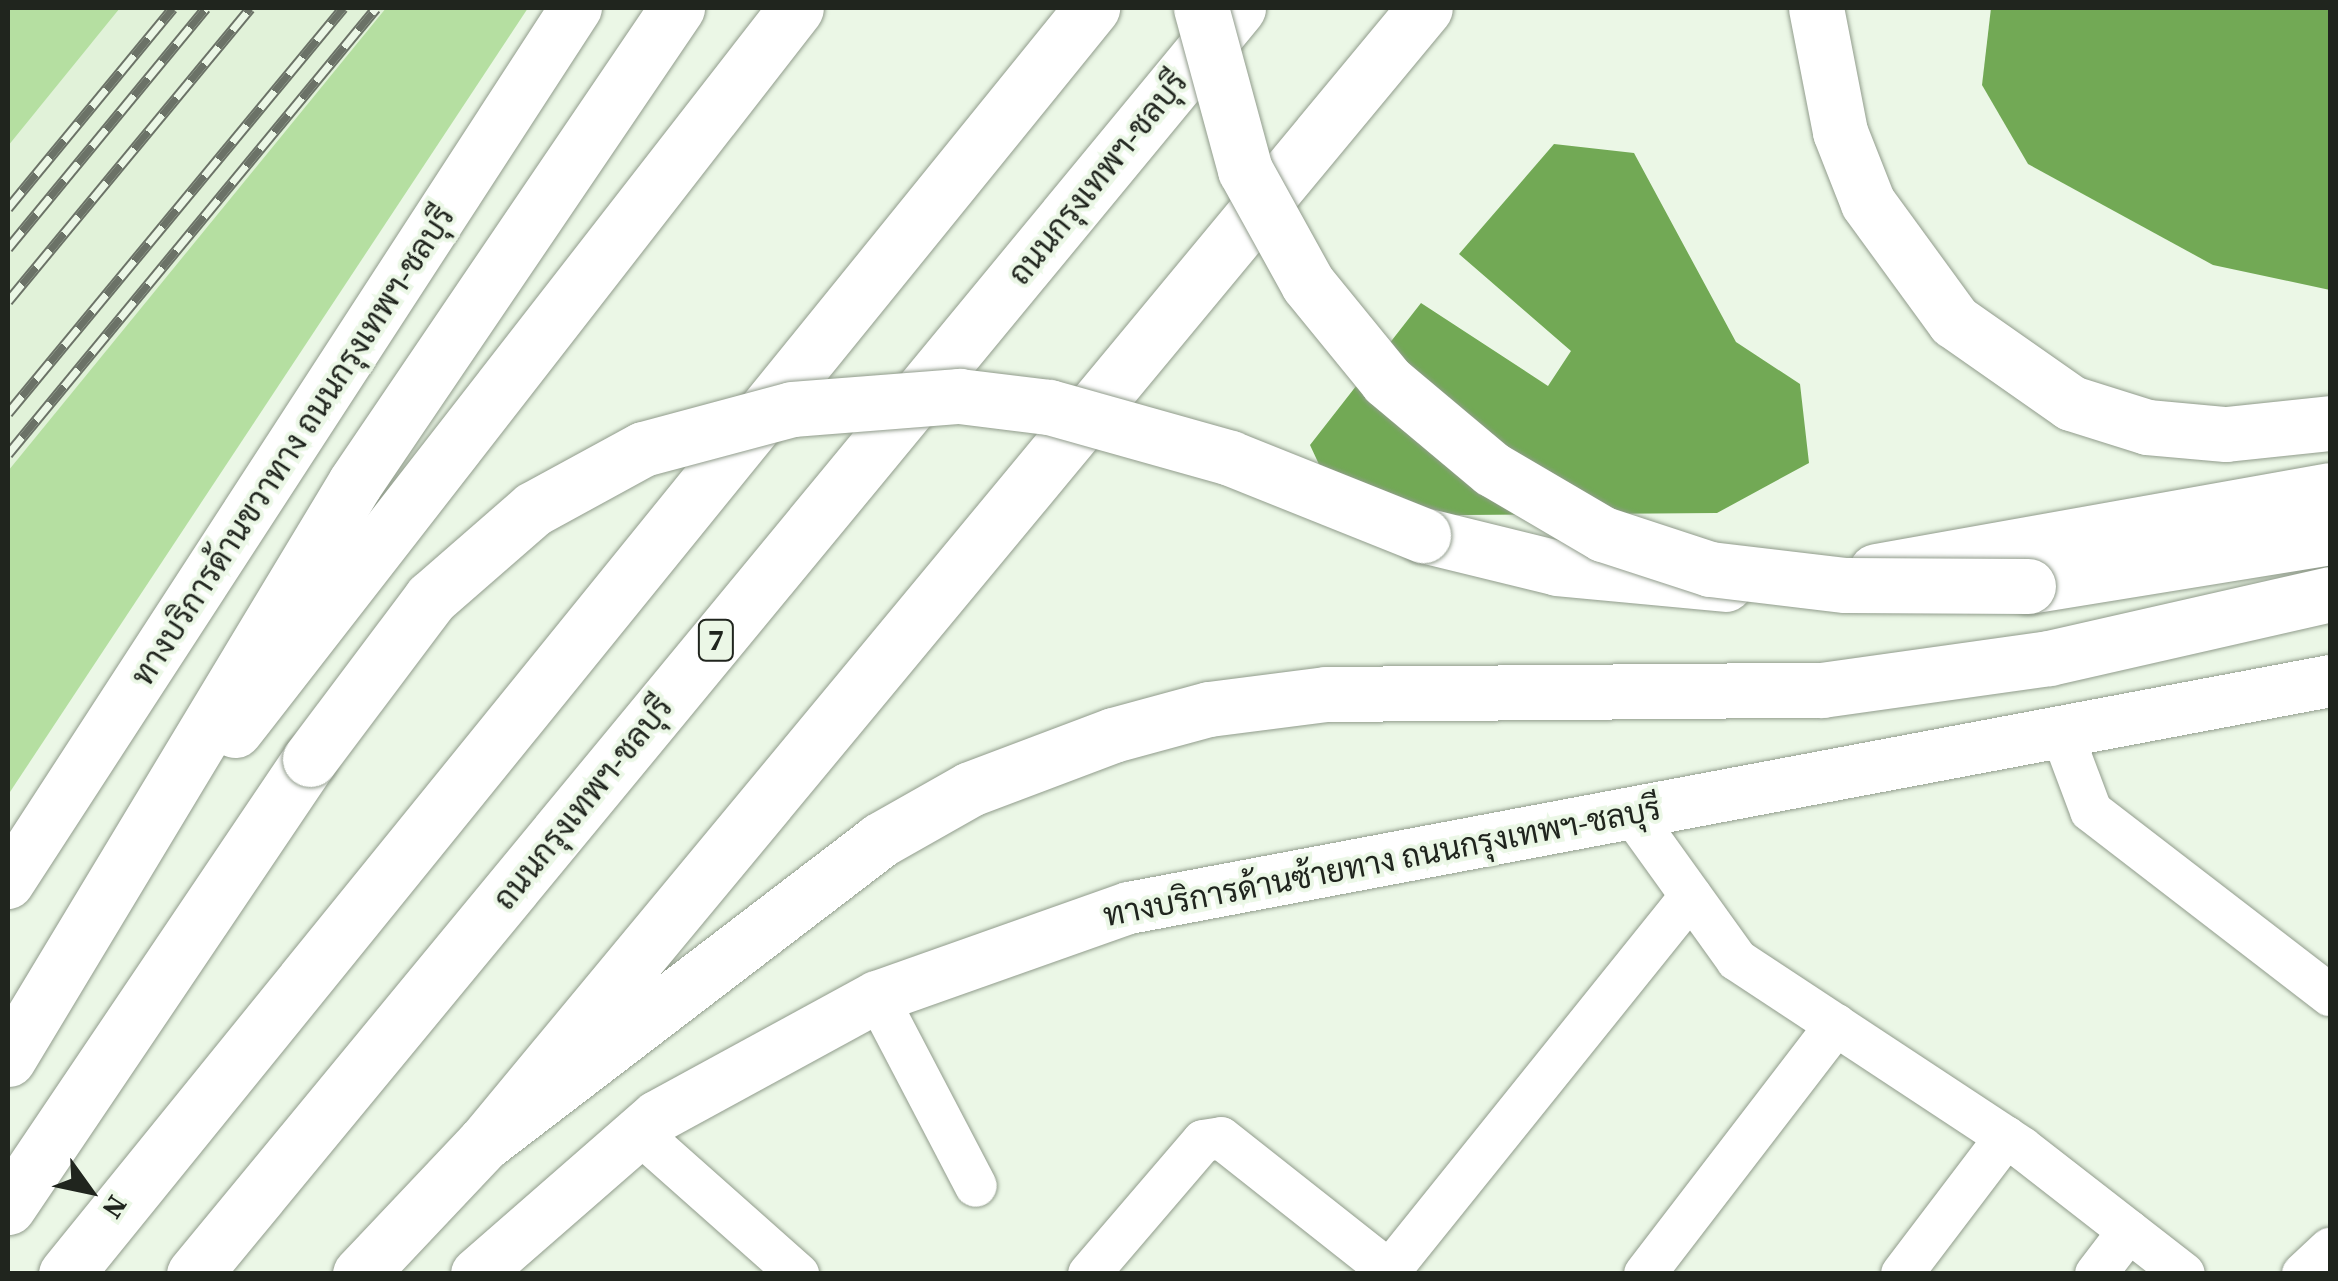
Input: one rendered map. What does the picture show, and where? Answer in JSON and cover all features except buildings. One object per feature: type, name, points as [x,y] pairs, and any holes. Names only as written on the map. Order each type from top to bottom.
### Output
[{"type":"highway","points":[[8,1058],[166,807],[238,668],[345,500],[678,8]]},
{"type":"highway","points":[[166,807],[263,698],[396,512],[796,8]]},
{"type":"highway","points":[[66,1274],[1092,8]]},
{"type":"highway","points":[[1201,8],[1245,170],[1308,284],[1387,381],[1492,469],[1603,534],[1710,569],[1845,585],[2028,586],[2330,537]]},
{"type":"highway","name":"ถนนกรุงเทพฯ-ชลบุรี","points":[[194,1274],[1238,8]]},
{"type":"highway","points":[[360,1274],[484,1143],[1425,8]]},
{"type":"highway","points":[[1816,8],[1840,132],[1868,203],[1910,270],[1954,321],[2071,403],[2147,427],[2226,434],[2330,423]]},
{"type":"highway","points":[[8,1207],[310,760],[431,598],[533,508],[643,449],[866,398],[1049,407],[1182,442],[1492,556],[1728,584],[1913,565],[2330,490]]},
{"type":"highway","points":[[484,1143],[880,840],[970,789],[1113,735],[1209,709],[1326,694],[1822,690],[2048,658],[2330,594]]},
{"type":"main road","name":"ทางบริการด้านขวาทาง ถนนกรุงเทพฯ-ชลบุรี","points":[[8,883],[576,8]]},
{"type":"main road","name":"ทางบริการด้านซ้ายทาง ถนนกรุงเทพฯ-ชลบุรี","points":[[477,1274],[638,1133],[877,997],[1130,908],[2330,681]]},
{"type":"street","points":[[2061,731],[2090,811],[2330,994]]},
{"type":"street","points":[[1630,812],[1737,960],[2006,1137],[2184,1274]]},
{"type":"street","points":[[1089,1274],[1203,1141],[1221,1138],[1390,1273],[1691,896]]},
{"type":"street","points":[[877,997],[976,1186]]},
{"type":"street","points":[[1645,1274],[1836,1025]]},
{"type":"street","points":[[638,1133],[798,1274]]},
{"type":"street","points":[[1902,1274],[2006,1137]]},
{"type":"street","points":[[2096,1274],[2129,1231]]},
{"type":"street","points":[[2303,1274],[2330,1248]]},
{"type":"shaded area","points":[[8,8],[120,8],[8,146]]},
{"type":"shaded area","points":[[120,8],[386,8],[8,471],[8,146]]},
{"type":"shaded area","points":[[386,8],[528,8],[8,795],[8,471]]},
{"type":"shaded area","points":[[1991,8],[2330,8],[2330,290],[2213,265],[2028,164],[1982,85]]},
{"type":"shaded area","points":[[1554,144],[1634,153],[1736,342],[1800,384],[1809,463],[1717,513],[1343,516],[1310,445],[1421,303],[1548,386],[1571,351],[1459,254]]},
{"type":"railway","points":[[8,208],[173,8]]},
{"type":"railway","points":[[8,248],[206,8]]},
{"type":"railway","points":[[8,301],[250,8]]},
{"type":"railway","points":[[8,413],[343,8]]},
{"type":"railway","points":[[8,454],[376,8]]}]
